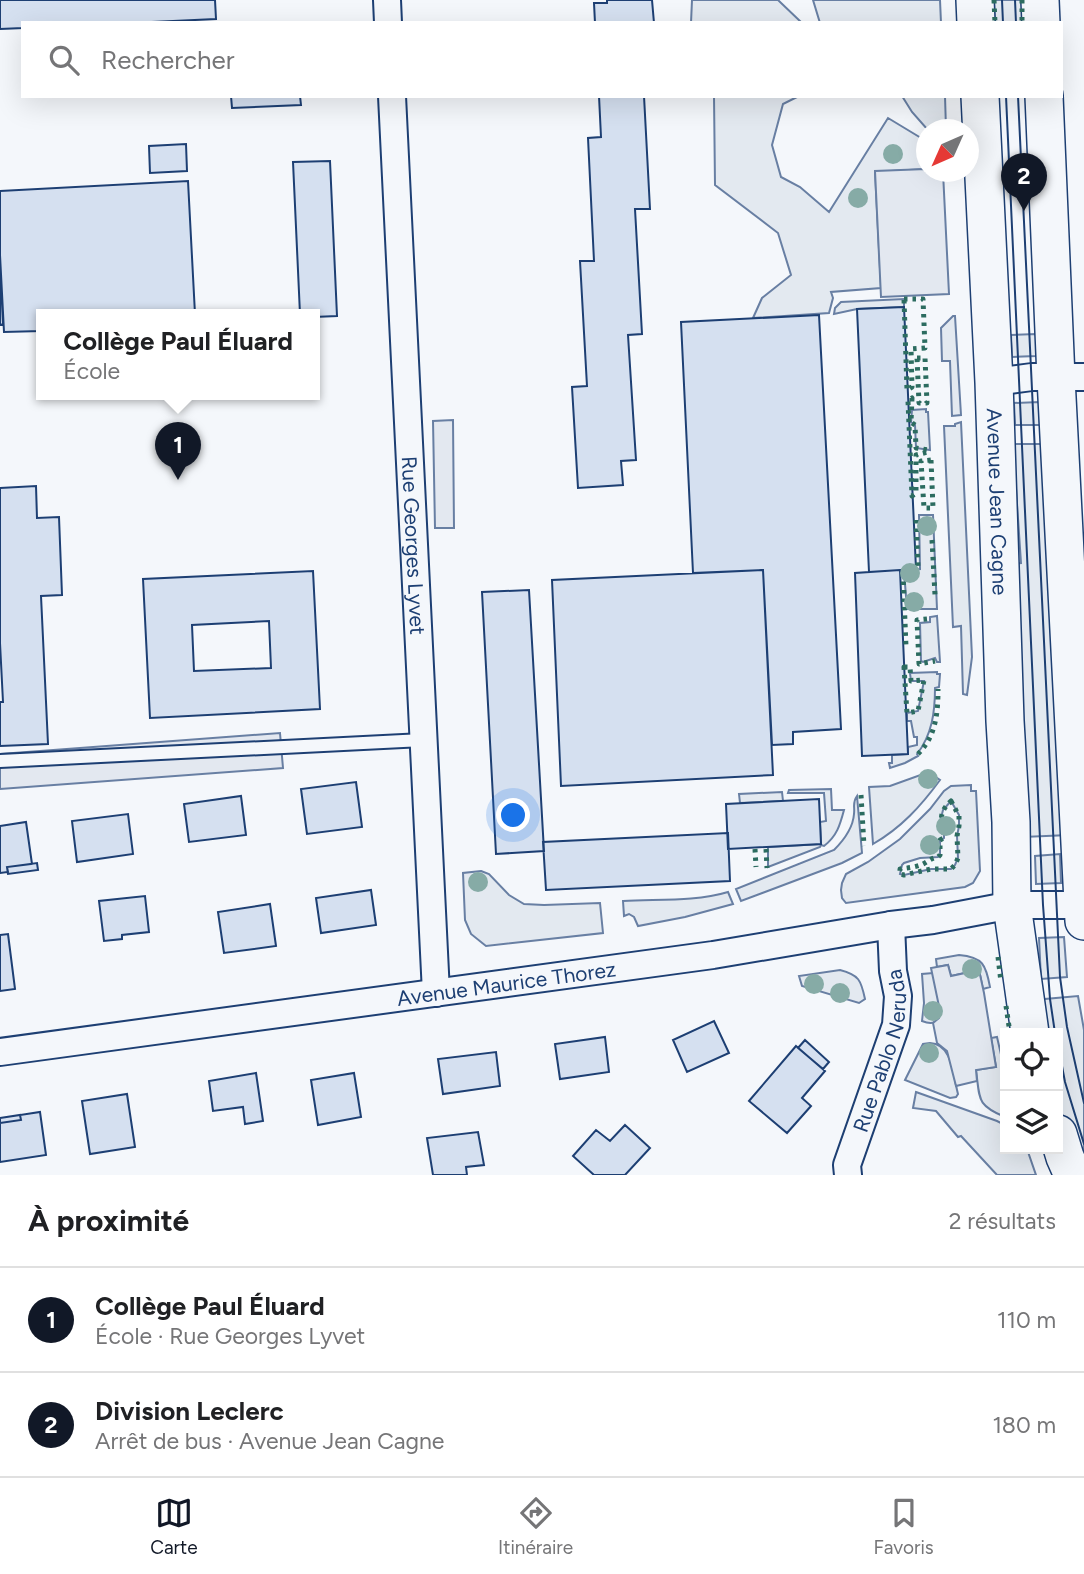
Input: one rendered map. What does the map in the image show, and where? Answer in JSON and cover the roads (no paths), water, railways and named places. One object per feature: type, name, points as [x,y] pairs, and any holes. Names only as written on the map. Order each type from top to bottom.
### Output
[{"type":"street","points":[[387,0],[388,21]]},
{"type":"street","points":[[975,0],[976,21]]},
{"type":"street","points":[[1040,0],[1041,21]]},
{"type":"street","name":"Rue Georges Lyvet","points":[[391,98],[436,993]]},
{"type":"street","name":"Avenue Jean Cagne","points":[[980,98],[994,382],[1012,905]]},
{"type":"street","points":[[1044,98],[1070,377],[1074,715],[1083,910]]},
{"type":"street","points":[[994,382],[1032,377],[1070,377]]},
{"type":"street","points":[[1012,905],[1029,1028]]},
{"type":"street","name":"Avenue Maurice Thorez","points":[[0,1052],[712,955],[1012,905],[1083,910]]},
{"type":"street","name":"Rue Pablo Neruda","points":[[845,1172],[895,1025],[898,996],[893,971],[891,925]]},
{"type":"street","points":[[1063,1150],[1073,1175]]},
{"type":"lane","points":[[0,761],[423,740]]},
{"type":"tram line","points":[[1002,0],[1003,21]]},
{"type":"tram line","points":[[1015,0],[1016,21]]},
{"type":"tram line","points":[[1006,98],[1043,905],[1054,1028]]},
{"type":"tram line","points":[[1018,98],[1060,977],[1067,1027],[1084,1103]]},
{"type":"tram line","points":[[1063,1071],[1084,1144]]},
{"type":"place","name":"Division Leclerc","points":[[1024,211]]},
{"type":"place","name":"Collège Paul Éluard","points":[[178,480]]}]
